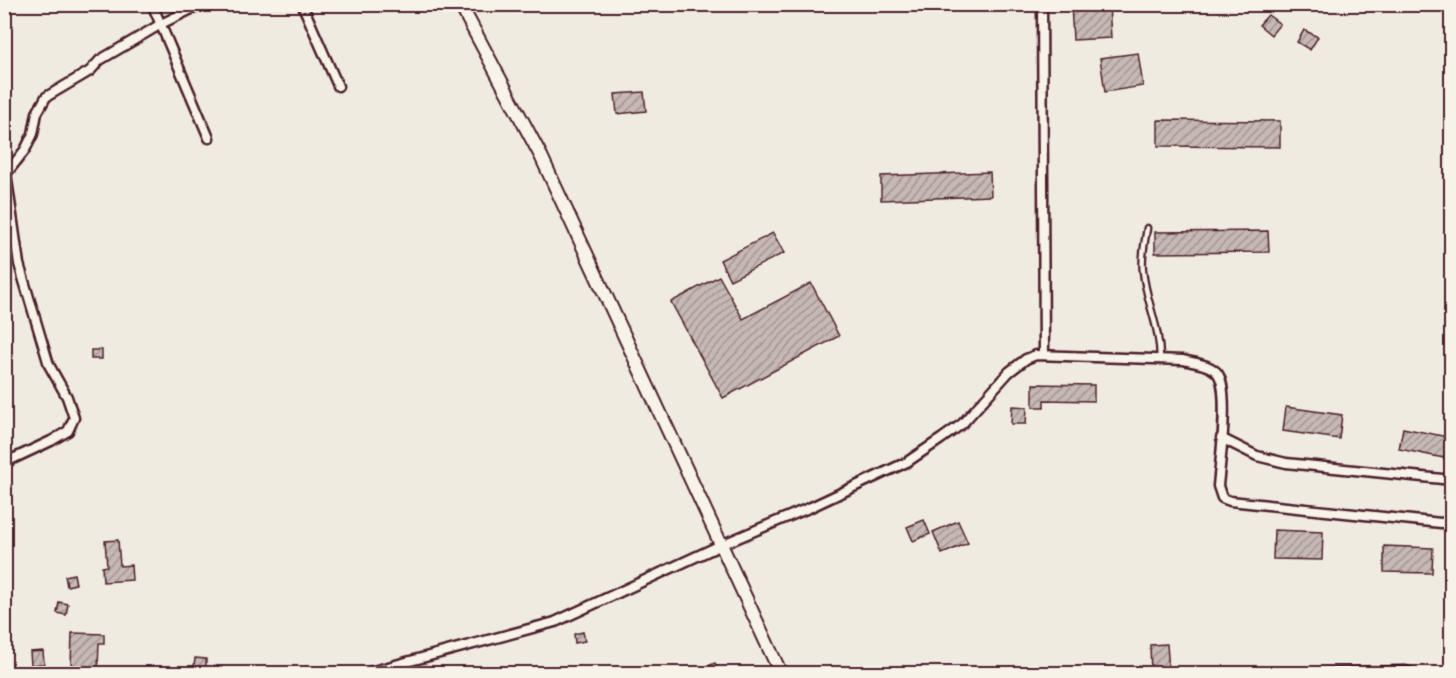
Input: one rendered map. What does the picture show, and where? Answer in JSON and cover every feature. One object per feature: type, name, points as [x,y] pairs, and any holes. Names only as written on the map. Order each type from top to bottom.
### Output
[{"type":"main road","points":[[460,4],[541,156],[781,674]]},
{"type":"street","points":[[152,4],[209,138]]},
{"type":"street","points":[[6,174],[25,150],[33,134],[37,112],[46,97],[90,71],[100,60],[202,4]]},
{"type":"street","points":[[302,4],[338,86]]},
{"type":"street","points":[[1042,4],[1044,354]]},
{"type":"street","points":[[4,159],[19,264],[49,365],[67,397],[74,418],[68,431],[4,463]]},
{"type":"street","points":[[362,674],[555,622],[721,544],[811,507],[907,462],[962,424],[989,392],[1015,367],[1026,359],[1044,354],[1184,360],[1205,366],[1217,373],[1224,389],[1218,486],[1222,498],[1230,501],[1441,523],[1452,520]]},
{"type":"street","points":[[1221,438],[1257,456],[1286,463],[1452,480]]},
{"type":"street","points":[[1302,674],[1405,671],[1415,674]]},
{"type":"lane","points":[[1147,228],[1143,269],[1146,292],[1160,341],[1160,359]]},
{"type":"building","points":[[1071,4],[1109,4],[1111,38],[1073,40]]},
{"type":"building","points":[[1268,15],[1280,24],[1271,35],[1259,25]]},
{"type":"building","points":[[1304,30],[1318,37],[1310,50],[1297,42]]},
{"type":"building","points":[[1138,53],[1143,86],[1105,92],[1100,58]]},
{"type":"building","points":[[644,92],[646,111],[617,114],[615,94]]},
{"type":"building","points":[[1158,120],[1280,121],[1280,147],[1158,146]]},
{"type":"building","points":[[990,172],[991,196],[881,200],[881,176]]},
{"type":"building","points":[[1268,231],[1269,252],[1155,253],[1155,232]]},
{"type":"building","points":[[773,233],[784,253],[730,280],[720,260]]},
{"type":"building","points":[[719,276],[743,319],[811,283],[839,336],[723,398],[671,302]]},
{"type":"building","points":[[91,350],[102,350],[102,359],[91,359]]},
{"type":"building","points":[[1033,384],[1094,385],[1094,401],[1044,400],[1044,407],[1033,407]]},
{"type":"building","points":[[1012,406],[1027,407],[1026,424],[1011,424]]},
{"type":"building","points":[[1286,407],[1342,415],[1339,439],[1283,431]]},
{"type":"building","points":[[1403,428],[1448,437],[1444,458],[1399,449]]},
{"type":"building","points":[[924,520],[930,534],[913,541],[907,527]]},
{"type":"building","points":[[958,521],[968,543],[942,554],[933,532]]},
{"type":"building","points":[[1274,530],[1323,532],[1322,560],[1273,559]]},
{"type":"building","points":[[118,540],[120,566],[131,565],[132,580],[103,582],[102,567],[107,566],[105,541]]},
{"type":"building","points":[[1384,546],[1433,548],[1432,573],[1384,572]]},
{"type":"building","points":[[74,574],[76,584],[67,586],[65,576]]},
{"type":"building","points":[[59,602],[68,604],[66,615],[57,613]]},
{"type":"building","points":[[583,632],[585,641],[575,643],[574,634]]},
{"type":"building","points":[[72,633],[104,634],[104,643],[99,643],[98,667],[71,666]]},
{"type":"building","points":[[1167,644],[1169,671],[1151,672],[1150,645]]},
{"type":"building","points":[[43,651],[44,664],[31,665],[30,652]]},
{"type":"building","points":[[195,658],[206,659],[206,668],[194,667]]},
{"type":"building","points":[[715,663],[720,674],[691,674]]}]
